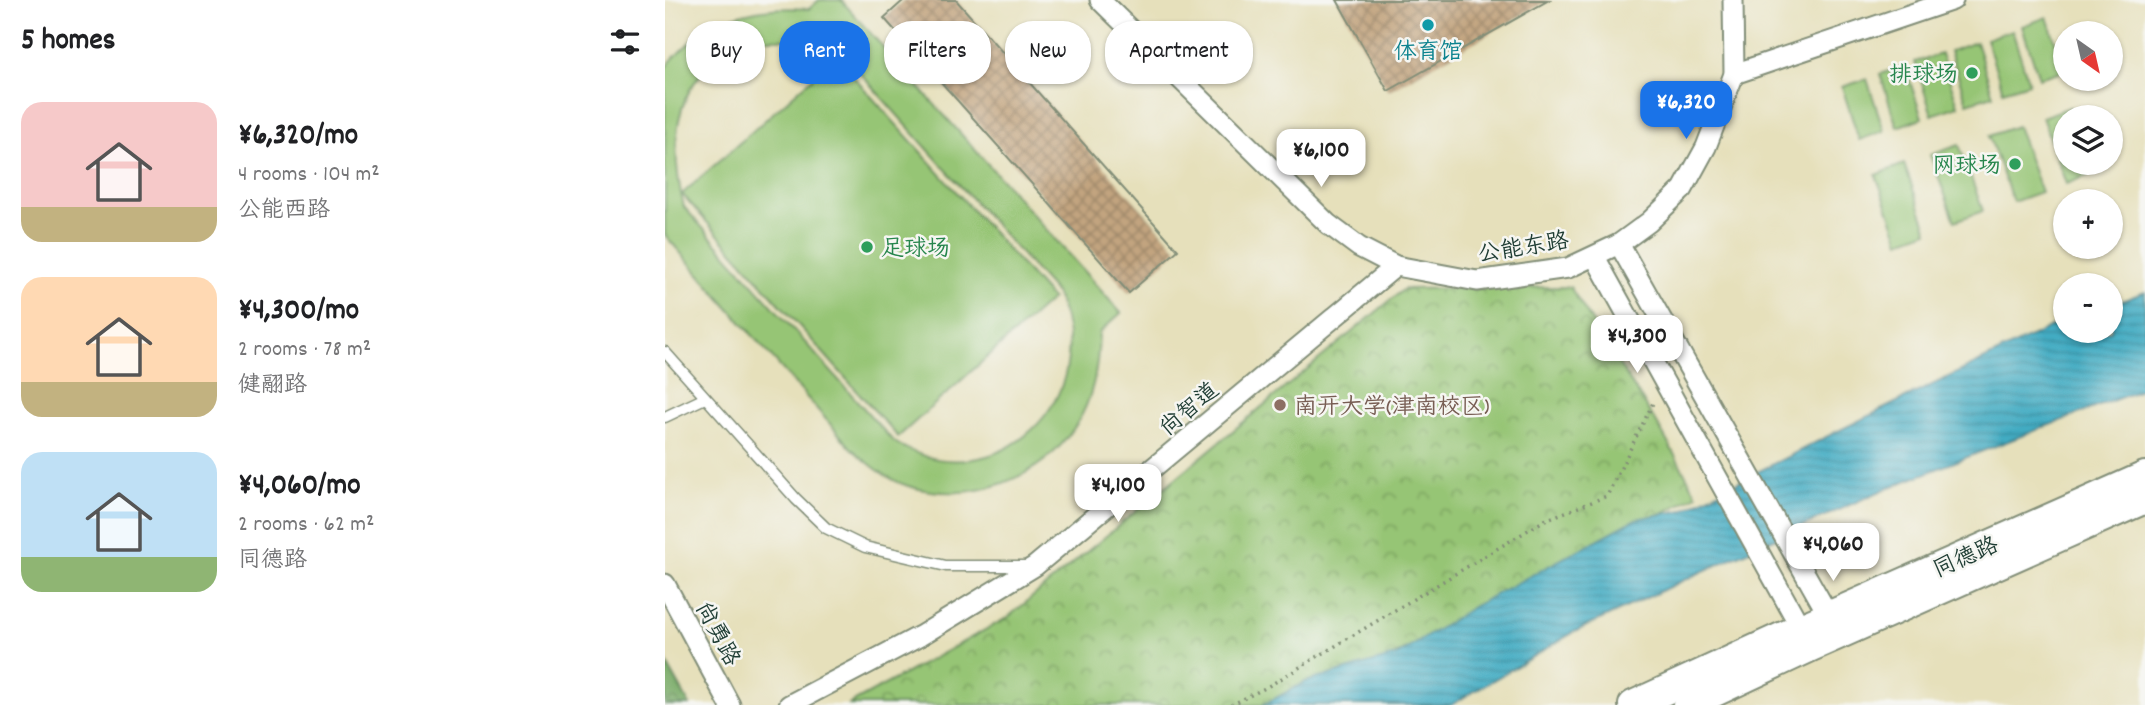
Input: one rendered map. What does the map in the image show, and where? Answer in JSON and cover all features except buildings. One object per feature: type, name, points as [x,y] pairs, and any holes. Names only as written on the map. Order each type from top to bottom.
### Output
[{"type":"main road","name":"同德路","points":[[1633,705],[1806,638],[2145,476]]},
{"type":"main road","name":"同德路","points":[[1835,625],[2145,499]]},
{"type":"main road","name":"同德路","points":[[1688,705],[1806,638]]},
{"type":"street","name":"公能东路","points":[[1100,0],[1328,224],[1359,247],[1395,266],[1477,281],[1568,268],[1619,244],[1649,222],[1682,189],[1706,147],[1734,74]]},
{"type":"street","points":[[1733,0],[1734,74],[1953,0]]},
{"type":"street","points":[[1619,244],[1835,625]]},
{"type":"street","points":[[1595,257],[1806,638]]},
{"type":"street","name":"尚智道","points":[[789,705],[920,636],[1035,566],[1395,266]]},
{"type":"street","name":"尚勇路","points":[[665,584],[730,705]]},
{"type":"lane","points":[[665,352],[796,499],[826,528],[865,547],[946,566],[1035,566]]},
{"type":"lane","points":[[665,417],[705,398]]},
{"type":"path","points":[[1231,705],[1267,687],[1545,520],[1607,496],[1663,380]]},
{"type":"green space","points":[[819,0],[841,0],[860,21],[779,21],[779,39],[765,39],[765,21],[725,21],[766,9],[809,9]]},
{"type":"green space","points":[[2047,17],[2053,35],[2053,74],[2039,78],[2022,26]]},
{"type":"green space","name":"排球场","points":[[2012,30],[2029,83],[2003,91],[1986,39]]},
{"type":"green space","points":[[870,32],[884,48],[884,84],[916,84],[1121,313],[1099,333],[1094,381],[1087,403],[1062,444],[1044,460],[1003,483],[979,490],[956,492],[932,491],[900,483],[878,470],[851,448],[665,235],[665,68],[686,46],[686,84],[694,84],[685,101],[678,125],[678,178],[684,207],[893,441],[931,458],[968,460],[1003,450],[1032,430],[1054,402],[1067,368],[1067,330],[1054,291],[870,84]]},
{"type":"green space","name":"排球场","points":[[1976,42],[1993,95],[1967,103],[1950,51]]},
{"type":"green space","name":"排球场","points":[[1941,54],[1958,106],[1932,115],[1915,62]]},
{"type":"green space","name":"排球场","points":[[1905,66],[1922,118],[1897,127],[1880,74]]},
{"type":"green space","name":"排球场","points":[[1867,79],[1884,131],[1859,140],[1842,87]]},
{"type":"green space","name":"足球场","points":[[806,84],[860,84],[1052,299],[898,437],[682,194]]},
{"type":"green space","points":[[2053,113],[2053,148],[2042,117]]},
{"type":"green space","name":"网球场","points":[[2017,126],[2041,192],[2013,202],[1989,136]]},
{"type":"green space","name":"网球场","points":[[1959,145],[1983,211],[1955,221],[1930,155]]},
{"type":"green space","name":"网球场","points":[[1904,164],[1928,231],[1900,241],[1876,175]]},
{"type":"green space","points":[[2063,175],[2089,175],[2066,184]]},
{"type":"green space","points":[[1570,287],[1658,425],[1697,495],[1301,705],[848,705],[1007,618],[1404,289]]},
{"type":"green space","points":[[665,660],[690,705],[665,705]]},
{"type":"water","points":[[2145,292],[2145,388],[1885,489],[1701,572],[1576,631],[1451,705],[1263,705],[1305,682],[1398,655],[1474,606],[1636,519],[1683,510],[2053,326],[2053,343],[2123,343],[2123,300]]},
{"type":"place","name":"体育馆","points":[[1428,25]]},
{"type":"place","name":"排球场","points":[[1972,73]]},
{"type":"place","name":"网球场","points":[[2015,164]]},
{"type":"place","name":"足球场","points":[[867,247]]},
{"type":"place","name":"南开大学(津南校区)","points":[[1280,405]]}]
